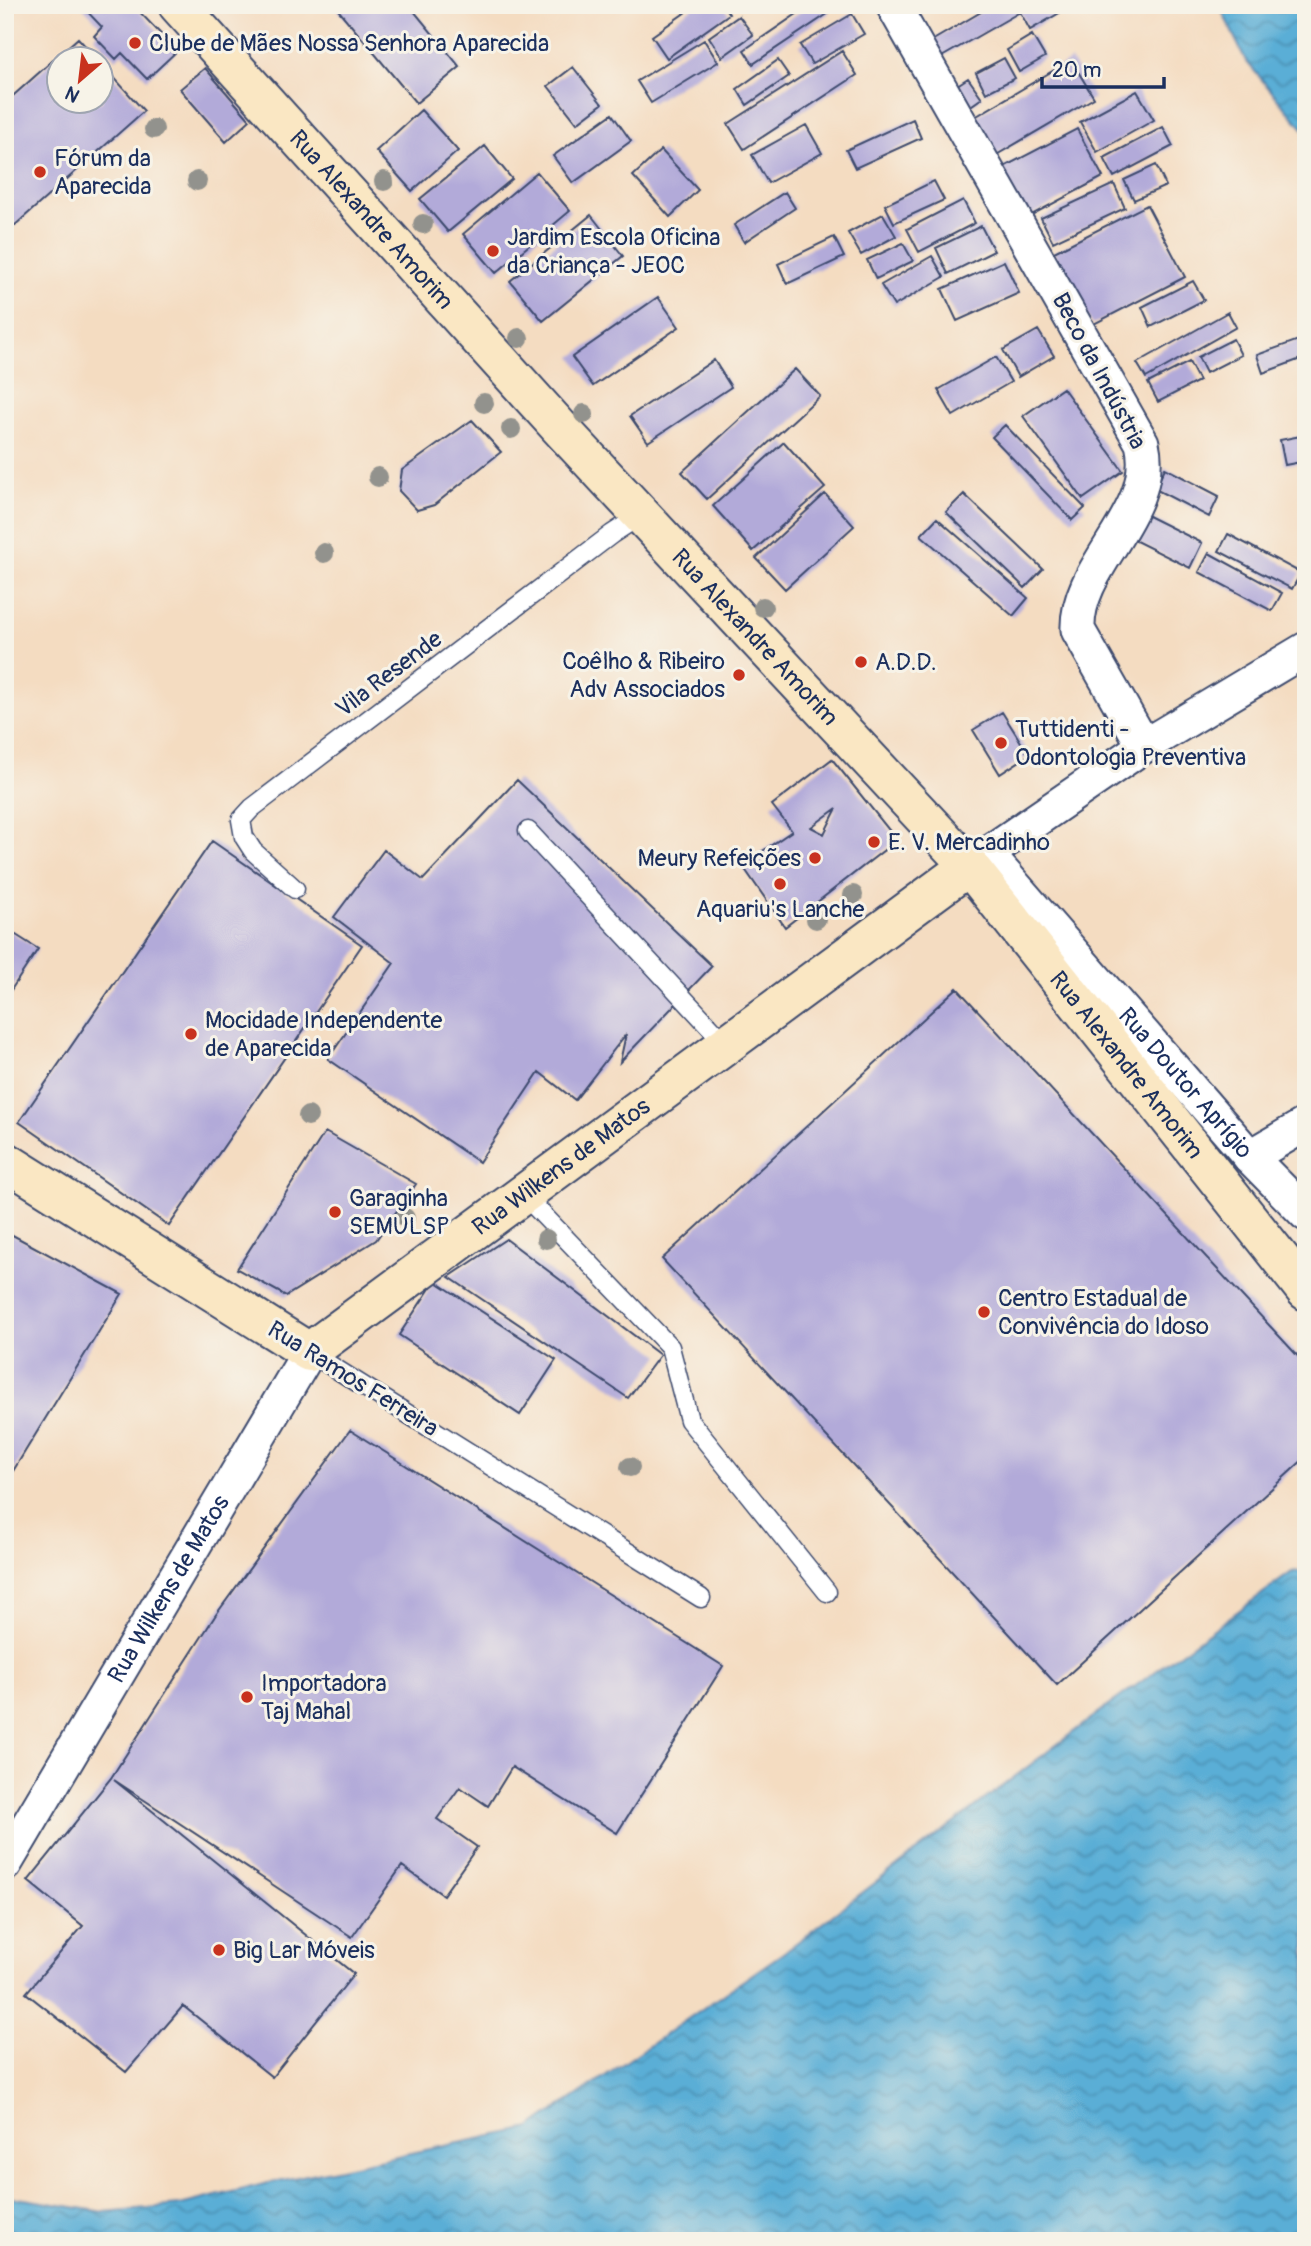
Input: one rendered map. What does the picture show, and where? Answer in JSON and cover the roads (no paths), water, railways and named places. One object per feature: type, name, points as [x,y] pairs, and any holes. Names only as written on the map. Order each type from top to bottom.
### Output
[{"type":"street","name":"Rua Alexandre Amorim","points":[[178,5],[640,515],[978,860],[1306,1291]]},
{"type":"street","name":"Beco da Indústria","points":[[893,5],[1142,443],[1146,458],[1142,490],[1089,586],[1077,617],[1078,630],[1144,746]]},
{"type":"street","name":"Rua Wilkens de Matos","points":[[5,1864],[309,1352],[978,860],[1144,746],[1306,649]]},
{"type":"street","name":"Rua Doutor Aprígio","points":[[978,860],[1250,1157],[1306,1214]]},
{"type":"street","points":[[1250,1157],[1306,1124]]},
{"type":"street","name":"Rua Ramos Ferreira","points":[[5,1161],[309,1352]]},
{"type":"lane","name":"Vila Resende","points":[[295,889],[253,851],[244,837],[241,820],[252,808],[640,515]]},
{"type":"lane","points":[[528,831],[726,1044]]},
{"type":"lane","points":[[523,1194],[670,1347],[689,1420],[827,1592]]},
{"type":"lane","name":"Rua Ramos Ferreira","points":[[309,1352],[701,1598]]},
{"type":"water","points":[[1219,5],[1306,5],[1306,132],[1246,61]]},
{"type":"water","points":[[1306,1570],[1306,2241],[5,2241],[5,2196],[104,2212],[180,2205],[264,2184],[530,2128],[783,1953],[1101,1711],[1292,1572]]},
{"type":"place","name":"Clube de Mães Nossa Senhora Aparecida","points":[[135,43]]},
{"type":"place","name":"Fórum da Aparecida","points":[[40,172]]},
{"type":"place","name":"Jardim Escola Oficina da Criança - JEOC","points":[[493,251]]},
{"type":"place","name":"A.D.D.","points":[[861,662]]},
{"type":"place","name":"Coêlho & Ribeiro Adv Associados","points":[[739,675]]},
{"type":"place","name":"Tuttidenti - Odontologia Preventiva","points":[[1001,743]]},
{"type":"place","name":"E. V. Mercadinho","points":[[874,842]]},
{"type":"place","name":"Meury Refeições","points":[[815,858]]},
{"type":"place","name":"Aquariu's Lanche","points":[[780,884]]},
{"type":"place","name":"Mocidade Independente de Aparecida","points":[[191,1034]]},
{"type":"place","name":"Garaginha SEMULSP","points":[[335,1212]]},
{"type":"place","name":"Centro Estadual de Convivência do Idoso","points":[[984,1312]]},
{"type":"place","name":"Importadora Taj Mahal","points":[[247,1697]]},
{"type":"place","name":"Big Lar Móveis","points":[[219,1950]]}]
